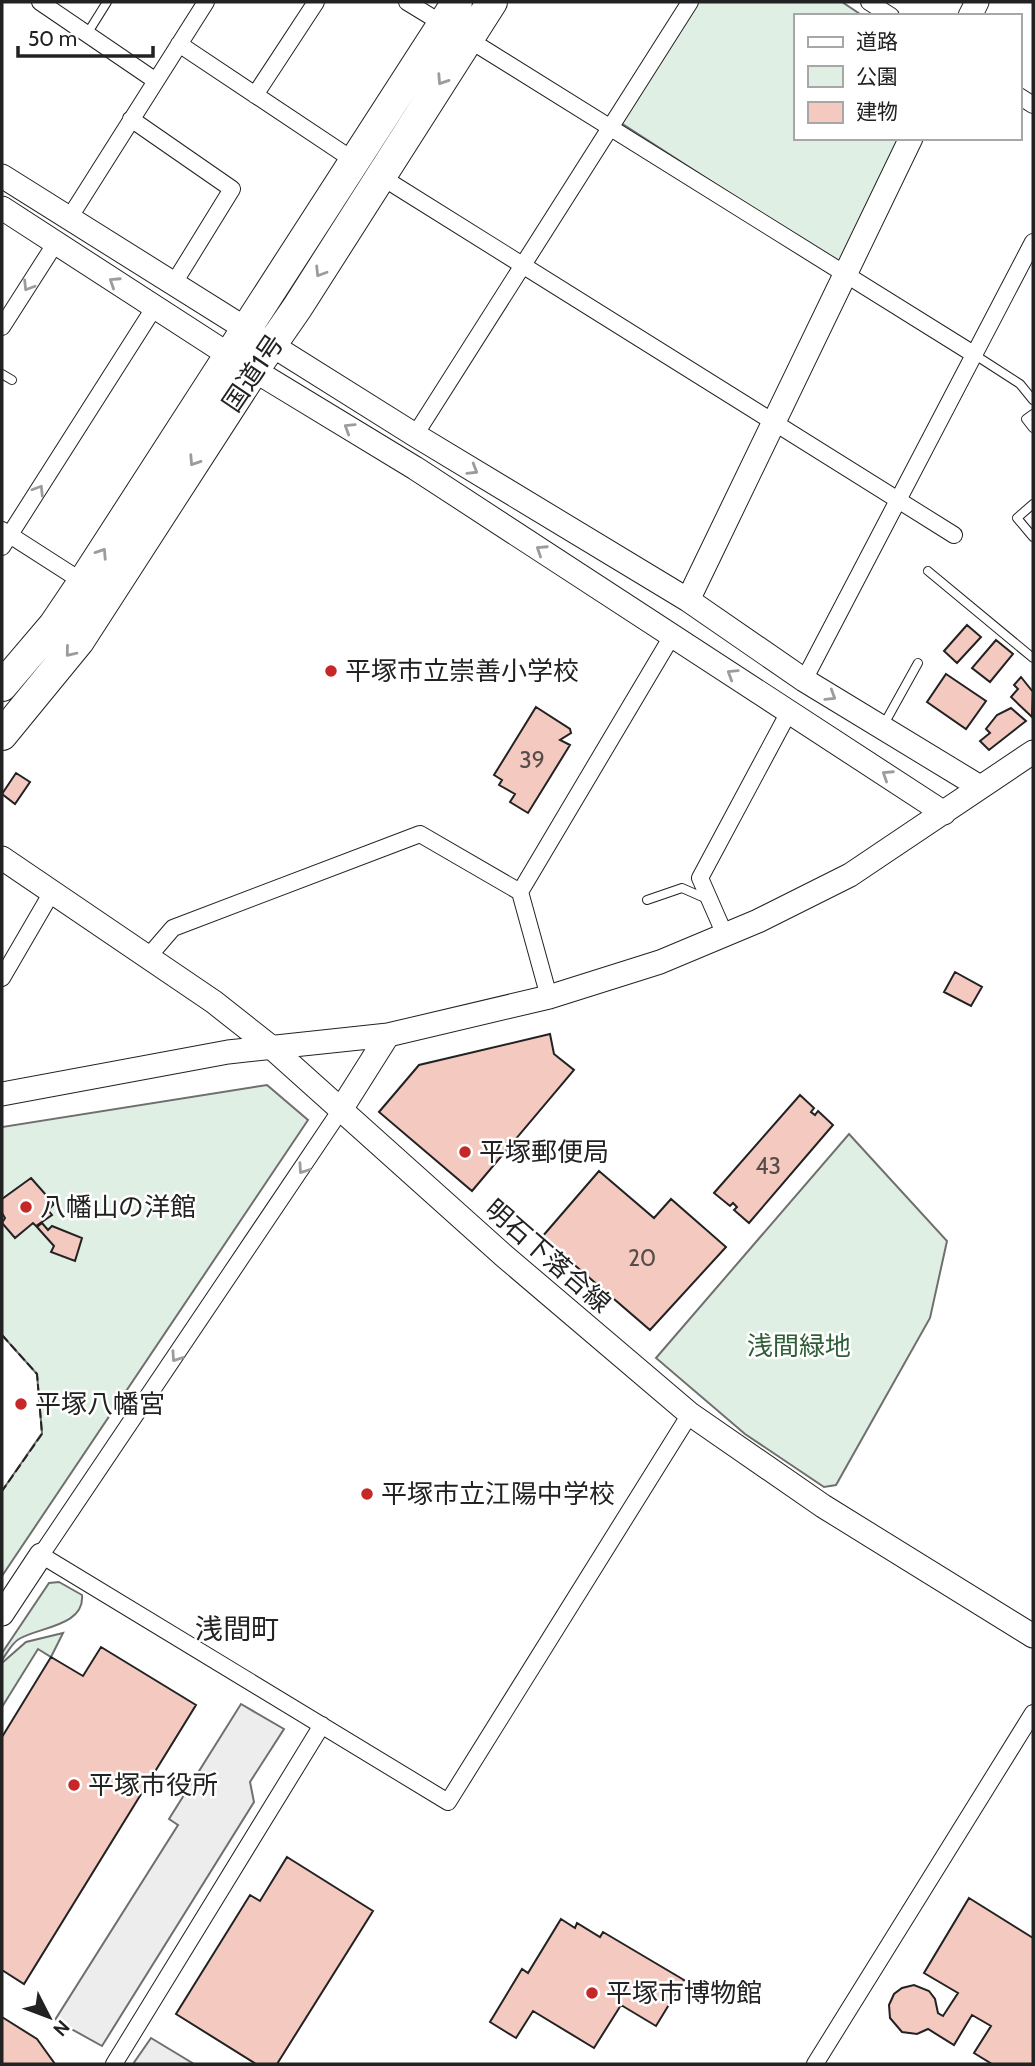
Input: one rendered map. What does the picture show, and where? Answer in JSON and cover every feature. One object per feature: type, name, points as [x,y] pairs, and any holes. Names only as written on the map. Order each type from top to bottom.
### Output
[{"type":"highway","name":"国道1号","points":[[260,335],[353,160],[456,22],[492,2]]},
{"type":"highway","name":"国道1号","points":[[2,686],[54,625],[260,335],[380,176],[456,22]]},
{"type":"highway","name":"国道1号","points":[[2,735],[79,641],[241,362]]},
{"type":"street","points":[[40,2],[156,81]]},
{"type":"street","points":[[68,220],[206,2]]},
{"type":"street","points":[[255,95],[316,2]]},
{"type":"street","points":[[407,2],[456,22],[610,127],[975,355]]},
{"type":"street","points":[[415,435],[690,2]]},
{"type":"street","points":[[869,2],[888,14]]},
{"type":"street","points":[[179,44],[353,160]]},
{"type":"street","points":[[131,119],[232,189],[174,283]]},
{"type":"street","points":[[688,600],[910,140]]},
{"type":"street","points":[[2,176],[68,220],[260,335],[415,435],[688,600],[804,680],[980,787]]},
{"type":"street","points":[[380,176],[954,535]]},
{"type":"street","points":[[2,208],[241,362],[415,468],[790,710],[944,813]]},
{"type":"street","points":[[804,680],[1033,242]]},
{"type":"street","points":[[2,327],[55,244]]},
{"type":"street","points":[[83,582],[4,537],[154,307]]},
{"type":"street","points":[[520,892],[672,636]]},
{"type":"street","points":[[724,935],[700,878],[790,710]]},
{"type":"street","points":[[2,1094],[228,1052],[388,1035],[549,997],[660,962],[850,875],[1033,752]]},
{"type":"street","points":[[148,957],[173,928],[420,834],[520,892],[549,997]]},
{"type":"street","name":"明石下落合線","points":[[2,858],[214,1002],[271,1047],[340,1111],[690,1414],[823,1506],[1033,1636]]},
{"type":"street","points":[[2,978],[52,892]]},
{"type":"street","points":[[2,1614],[340,1111],[388,1035]]},
{"type":"street","points":[[41,1555],[448,1802],[690,1414]]},
{"type":"street","points":[[815,2064],[1033,1713]]},
{"type":"street","points":[[114,2064],[322,1725]]},
{"type":"lane","points":[[87,34],[107,2]]},
{"type":"lane","points":[[975,355],[1020,384],[1033,400]]},
{"type":"lane","points":[[2,374],[12,380]]},
{"type":"lane","points":[[1033,414],[1026,419],[1033,428]]},
{"type":"lane","points":[[1033,505],[1017,518],[1033,537]]},
{"type":"lane","points":[[928,571],[1033,658]]},
{"type":"lane","points":[[882,728],[918,663]]},
{"type":"lane","points":[[648,900],[682,888],[708,899]]},
{"type":"green space","points":[[698,2],[842,2],[860,14],[794,14],[794,140],[902,140],[842,266],[621,123]]},
{"type":"green space","points":[[267,1085],[308,1120],[2,1576],[2,1491],[42,1433],[37,1374],[2,1335],[2,1127]]},
{"type":"green space","name":"浅間緑地","points":[[849,1134],[947,1241],[930,1318],[836,1485],[824,1487],[745,1434],[656,1358]]},
{"type":"green space","points":[[59,1582],[82,1595],[81,1605],[76,1613],[59,1624],[19,1639],[2,1660],[2,1653],[49,1583]]},
{"type":"green space","points":[[63,1633],[51,1657],[38,1649],[2,1707],[2,1663],[26,1642]]},
{"type":"shaded area","points":[[241,1704],[284,1729],[250,1782],[254,1802],[102,2046],[55,2020],[178,1825],[169,1819]]},
{"type":"shaded area","points":[[151,2038],[194,2064],[133,2064]]},
{"type":"building","points":[[967,625],[981,637],[957,663],[944,651]]},
{"type":"building","points":[[996,640],[1013,654],[990,682],[972,668]]},
{"type":"building","points":[[946,674],[986,701],[966,729],[927,702]]},
{"type":"building","points":[[1021,677],[1033,692],[1032,717],[1011,697],[1018,689],[1014,685]]},
{"type":"building","points":[[536,707],[570,729],[571,733],[560,740],[570,745],[528,813],[510,802],[515,794],[499,785],[502,780],[494,775]]},
{"type":"building","points":[[1011,708],[1026,721],[989,750],[980,741],[990,733],[986,729],[997,715]]},
{"type":"building","points":[[16,773],[30,782],[15,804],[2,794]]},
{"type":"building","points":[[955,972],[982,987],[971,1006],[944,992]]},
{"type":"building","name":"平塚郵便局","points":[[550,1034],[554,1054],[574,1070],[472,1191],[379,1112],[419,1065]]},
{"type":"building","points":[[800,1095],[814,1108],[811,1112],[815,1115],[818,1111],[833,1125],[749,1223],[734,1210],[737,1207],[733,1203],[730,1206],[714,1193]]},
{"type":"building","points":[[599,1171],[654,1218],[671,1199],[726,1247],[650,1330],[542,1237]]},
{"type":"building","name":"八幡山の洋館","points":[[31,1178],[54,1204],[48,1210],[52,1215],[36,1226],[33,1223],[15,1238],[2,1223],[5,1218],[2,1213],[2,1199]]},
{"type":"building","points":[[42,1223],[48,1230],[52,1226],[82,1238],[75,1261],[51,1252],[54,1246],[37,1227]]},
{"type":"building","name":"平塚市役所","points":[[101,1647],[196,1705],[24,1984],[2,1970],[2,1737],[51,1657],[83,1676]]},
{"type":"building","points":[[287,1857],[373,1911],[277,2064],[256,2064],[176,2014],[250,1895],[260,1901]]},
{"type":"building","points":[[969,1898],[1033,1938],[1033,2064],[992,2064],[974,2053],[991,2026],[972,2015],[954,2045],[928,2029],[917,2034],[902,2032],[890,2018],[889,2005],[894,1994],[902,1988],[914,1985],[929,1991],[935,1999],[938,2013],[943,2016],[958,1993],[924,1973]]},
{"type":"building","name":"平塚市博物館","points":[[561,1919],[575,1928],[577,1923],[600,1937],[603,1932],[684,1980],[656,2026],[621,2005],[594,2048],[533,2011],[516,2038],[490,2022],[522,1969],[528,1973]]},
{"type":"building","points":[[2,2017],[37,2039],[55,2064],[2,2064]]},
{"type":"fence","points":[[2,1335],[37,1374],[42,1434],[2,1491]]},
{"type":"place","name":"平塚市立崇善小学校","points":[[331,671]]},
{"type":"place","name":"平塚郵便局","points":[[465,1152]]},
{"type":"place","name":"八幡山の洋館","points":[[26,1207]]},
{"type":"place","name":"平塚八幡宮","points":[[21,1404]]},
{"type":"place","name":"平塚市立江陽中学校","points":[[367,1494]]},
{"type":"place","name":"平塚市役所","points":[[74,1785]]},
{"type":"place","name":"平塚市博物館","points":[[592,1993]]},
{"type":"district","name":"浅間町","points":[[237,1629]]}]
